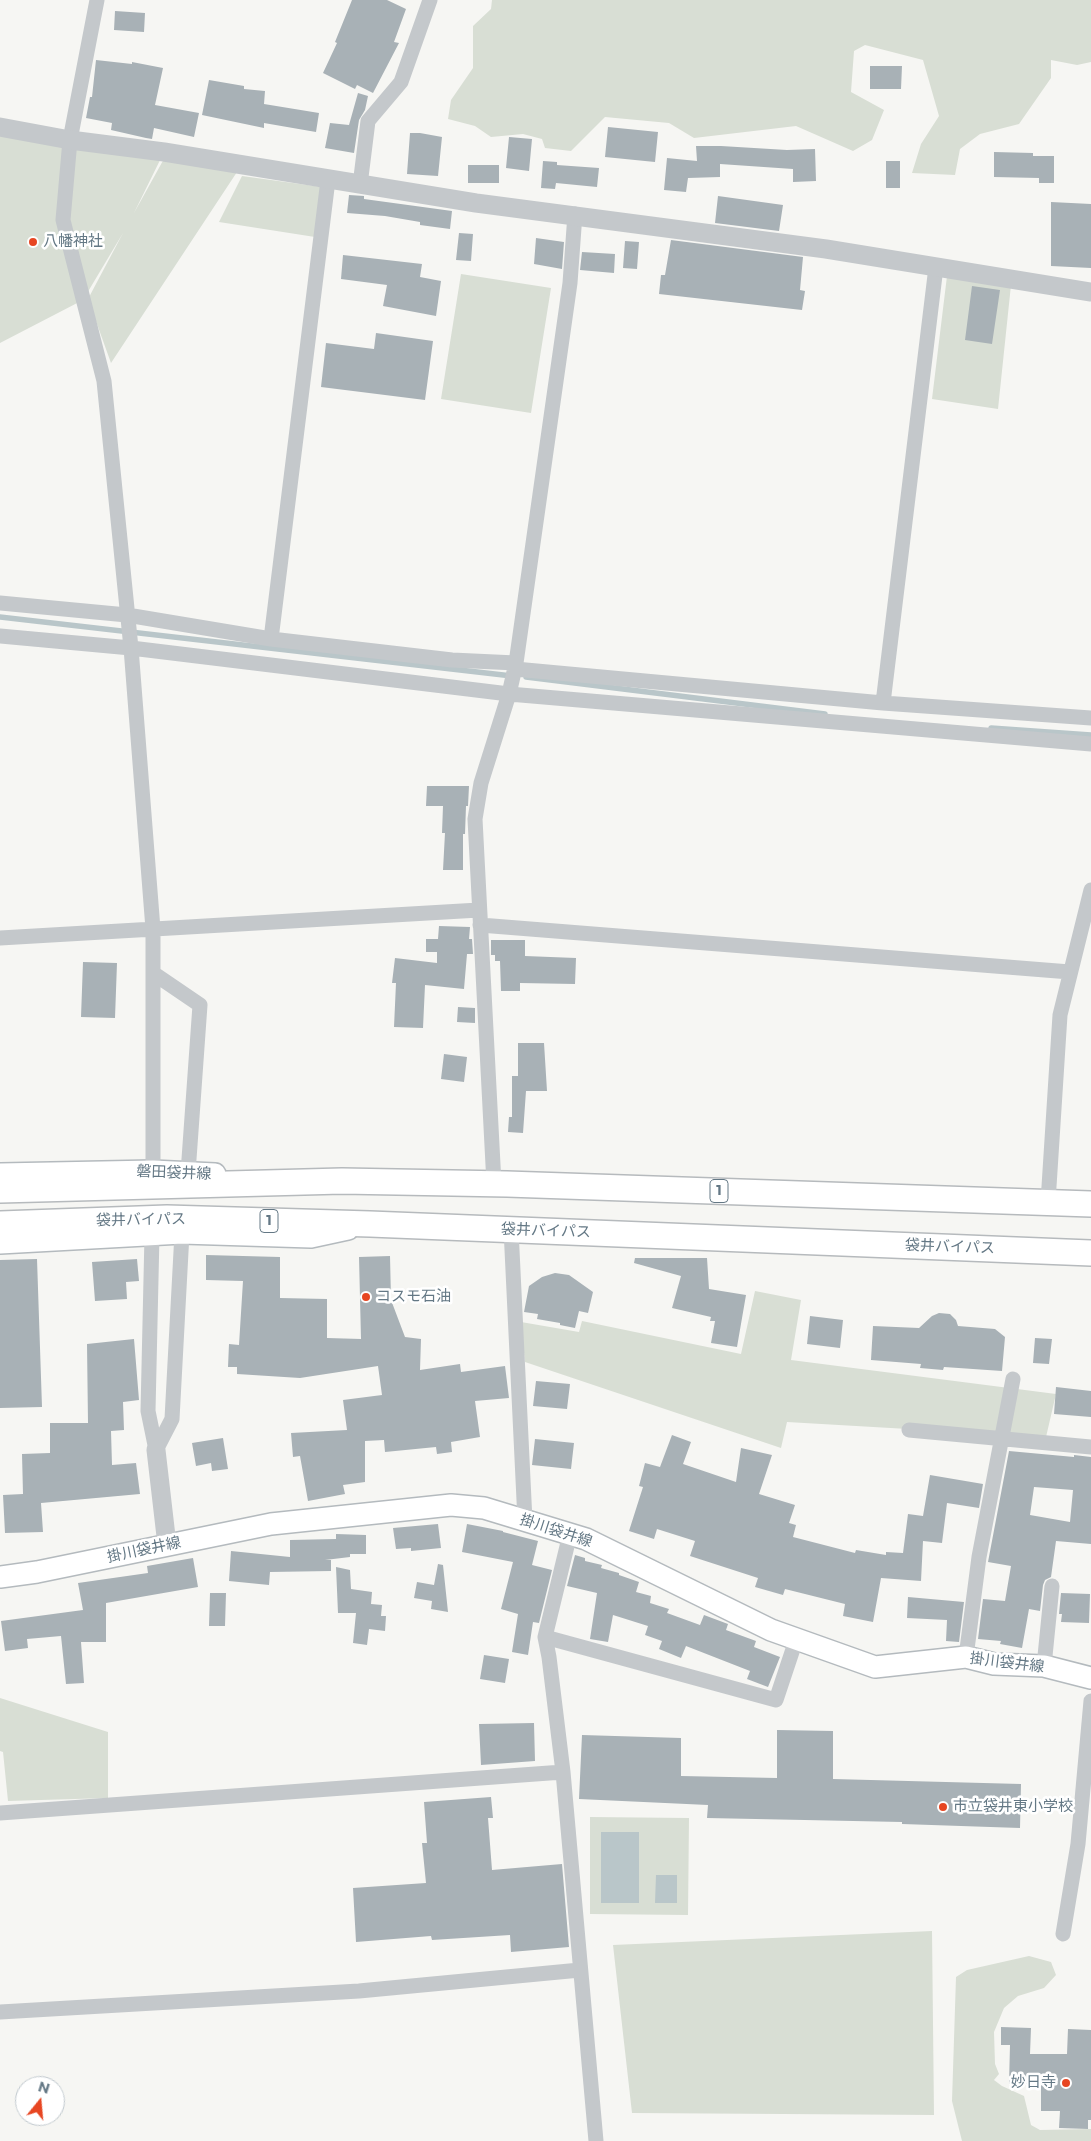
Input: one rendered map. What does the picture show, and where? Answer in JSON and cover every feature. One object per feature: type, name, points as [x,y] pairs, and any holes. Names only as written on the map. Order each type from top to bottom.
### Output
[{"type":"highway","name":"1","points":[[0,1190],[348,1181],[494,1184],[1091,1204]]},
{"type":"highway","name":"袋井バイパス","points":[[0,1224],[167,1218],[511,1229],[1091,1253]]},
{"type":"main road","name":"磐田袋井線","points":[[0,1174],[153,1171],[348,1181]]},
{"type":"main road","points":[[0,1243],[182,1233],[312,1237],[370,1224]]},
{"type":"main road","name":"掛川袋井線","points":[[0,1577],[37,1572],[271,1524],[451,1505],[484,1508],[586,1539],[771,1630],[875,1667],[966,1657],[994,1664],[1044,1666],[1091,1678]]},
{"type":"street","points":[[97,0],[70,140],[63,220],[104,381],[128,618],[153,929],[153,1171]]},
{"type":"street","points":[[360,185],[368,121],[401,82],[425,2]]},
{"type":"street","points":[[0,127],[70,140],[164,152],[360,185],[826,249],[1091,292]]},
{"type":"street","points":[[271,639],[328,180]]},
{"type":"street","points":[[494,1184],[475,819],[481,783],[516,666],[570,284],[575,214]]},
{"type":"street","points":[[883,703],[936,267]]},
{"type":"street","points":[[0,603],[128,618],[271,639],[452,660],[883,703],[1091,718]]},
{"type":"street","points":[[0,636],[130,643],[509,694],[1091,744]]},
{"type":"street","points":[[1048,1202],[1060,1015],[1091,890]]},
{"type":"street","points":[[0,938],[153,929],[479,918],[1070,972]]},
{"type":"street","points":[[153,973],[200,1005],[188,1173]]},
{"type":"street","points":[[511,1229],[525,1521]]},
{"type":"street","points":[[156,1450],[172,1419],[182,1233]]},
{"type":"street","points":[[152,1235],[148,1412],[156,1450],[167,1545]]},
{"type":"street","points":[[966,1657],[979,1557],[1013,1379]]},
{"type":"street","points":[[909,1430],[1091,1448]]},
{"type":"street","points":[[570,1534],[545,1637],[563,1772],[596,2141]]},
{"type":"street","points":[[1044,1666],[1052,1586]]},
{"type":"street","points":[[545,1637],[776,1700],[796,1640]]},
{"type":"street","points":[[1063,1934],[1078,1844],[1091,1701]]},
{"type":"street","points":[[0,1813],[563,1772]]},
{"type":"street","points":[[0,2012],[358,1991],[580,1970]]},
{"type":"shaded area","points":[[492,0],[1091,0],[1091,62],[1077,65],[1051,60],[1051,78],[1019,124],[980,134],[960,149],[955,175],[912,173],[921,144],[939,116],[923,60],[865,45],[854,51],[851,92],[884,110],[872,140],[853,151],[796,126],[694,138],[669,123],[605,117],[571,151],[545,148],[542,139],[523,134],[491,137],[475,126],[448,119],[451,100],[473,68],[473,26],[491,9]]},
{"type":"shaded area","points":[[0,127],[164,152],[134,213],[165,157],[237,172],[111,363],[88,299],[123,233],[83,300],[0,343]]},
{"type":"shaded area","points":[[242,176],[322,187],[315,237],[219,222]]},
{"type":"shaded area","points":[[461,274],[551,288],[531,413],[441,399]]},
{"type":"shaded area","points":[[947,276],[1011,285],[998,409],[932,399]]},
{"type":"shaded area","points":[[755,1291],[801,1300],[791,1360],[1056,1394],[1046,1437],[787,1422],[781,1448],[525,1362],[521,1322],[579,1332],[582,1321],[741,1354]]},
{"type":"shaded area","points":[[0,1698],[108,1732],[108,1798],[8,1801],[3,1752],[0,1751]]},
{"type":"shaded area","points":[[590,1817],[689,1818],[688,1915],[590,1914]]},
{"type":"shaded area","points":[[601,1832],[639,1832],[639,1903],[601,1903]]},
{"type":"shaded area","points":[[656,1875],[677,1875],[677,1903],[655,1903]]},
{"type":"shaded area","points":[[932,1931],[934,2115],[632,2113],[613,1945]]},
{"type":"shaded area","points":[[1029,1956],[1051,1962],[1056,1975],[1044,1988],[1018,1996],[1004,2008],[994,2032],[995,2064],[999,2074],[994,2080],[1002,2086],[1024,2096],[1031,2125],[1040,2130],[1091,2129],[1091,2141],[962,2141],[952,2101],[956,1977],[967,1970]]},
{"type":"building","points":[[352,0],[387,0],[406,9],[394,42],[399,43],[373,93],[357,85],[355,89],[323,73],[337,43],[335,42]]},
{"type":"building","points":[[115,11],[145,13],[144,32],[114,30]]},
{"type":"building","points":[[96,60],[132,64],[132,62],[163,68],[155,105],[199,113],[194,137],[154,128],[152,139],[146,138],[111,130],[112,123],[86,118],[90,97],[92,97]]},
{"type":"building","points":[[870,66],[902,66],[901,89],[870,89]]},
{"type":"building","points":[[209,80],[244,86],[244,89],[265,91],[264,104],[319,113],[316,132],[264,123],[264,128],[202,115]]},
{"type":"building","points":[[358,93],[368,96],[365,110],[359,120],[354,153],[325,148],[330,123],[349,125]]},
{"type":"building","points":[[608,127],[658,132],[655,162],[605,157]]},
{"type":"building","points":[[410,133],[442,137],[438,176],[407,174]]},
{"type":"building","points":[[509,137],[532,139],[529,171],[506,168]]},
{"type":"building","points":[[696,146],[787,150],[815,149],[816,181],[793,182],[793,169],[720,164],[720,177],[688,178],[686,192],[664,190],[667,158],[697,161]]},
{"type":"building","points":[[994,152],[1033,153],[1033,156],[1054,156],[1054,183],[1039,183],[1039,178],[994,177]]},
{"type":"building","points":[[543,161],[557,162],[557,165],[599,168],[597,187],[556,183],[555,189],[541,188]]},
{"type":"building","points":[[886,161],[900,161],[900,188],[886,188]]},
{"type":"building","points":[[468,165],[499,165],[499,183],[468,183]]},
{"type":"building","points":[[349,195],[364,196],[364,199],[452,211],[450,229],[420,225],[420,222],[385,216],[347,213]]},
{"type":"building","points":[[718,196],[783,205],[779,231],[715,223]]},
{"type":"building","points":[[1051,202],[1091,204],[1091,268],[1051,266]]},
{"type":"building","points":[[459,233],[473,234],[471,261],[456,260]]},
{"type":"building","points":[[536,238],[564,242],[562,269],[534,264]]},
{"type":"building","points":[[671,240],[803,257],[800,290],[805,291],[802,310],[659,294],[661,275],[665,275]]},
{"type":"building","points":[[625,241],[639,242],[637,269],[623,268]]},
{"type":"building","points":[[582,252],[615,254],[614,273],[580,270]]},
{"type":"building","points":[[343,255],[422,264],[420,277],[441,281],[436,316],[383,306],[387,285],[341,279]]},
{"type":"building","points":[[972,286],[1000,290],[992,344],[965,340]]},
{"type":"building","points":[[376,333],[433,341],[425,400],[321,387],[326,343],[374,349]]},
{"type":"building","points":[[427,786],[469,786],[465,834],[463,834],[463,870],[443,870],[445,833],[442,833],[443,806],[426,806]]},
{"type":"building","points":[[439,926],[470,927],[469,939],[472,939],[473,954],[467,954],[464,989],[425,985],[423,1028],[394,1027],[396,983],[392,983],[395,958],[437,963],[437,952],[426,952],[426,939],[438,939]]},
{"type":"building","points":[[491,940],[525,940],[525,956],[576,958],[575,984],[520,983],[520,991],[501,991],[500,961],[495,961],[495,955],[491,955]]},
{"type":"building","points":[[83,962],[117,963],[115,1018],[81,1017]]},
{"type":"building","points":[[458,1007],[475,1008],[475,1023],[457,1022]]},
{"type":"building","points":[[518,1043],[544,1043],[547,1091],[526,1091],[523,1133],[508,1132],[509,1117],[512,1117],[512,1076],[518,1076]]},
{"type":"building","points":[[444,1054],[467,1057],[464,1082],[441,1079]]},
{"type":"building","points":[[206,1255],[280,1257],[280,1298],[327,1299],[327,1338],[361,1339],[359,1257],[390,1256],[391,1300],[405,1337],[421,1339],[420,1370],[460,1364],[461,1372],[505,1366],[509,1398],[475,1401],[480,1437],[451,1442],[452,1452],[437,1454],[436,1447],[385,1452],[384,1440],[365,1441],[365,1482],[343,1485],[345,1494],[308,1501],[300,1456],[293,1457],[291,1433],[347,1430],[343,1400],[382,1395],[378,1366],[300,1378],[237,1374],[237,1367],[228,1367],[229,1344],[239,1345],[243,1281],[206,1280]]},
{"type":"building","points":[[635,1258],[707,1258],[709,1289],[746,1295],[737,1347],[711,1343],[715,1321],[710,1321],[711,1317],[672,1308],[681,1276],[634,1263]]},
{"type":"building","points":[[37,1259],[42,1407],[0,1408],[0,1260]]},
{"type":"building","points":[[137,1259],[139,1281],[126,1282],[127,1299],[95,1301],[92,1262]]},
{"type":"building","points":[[555,1273],[569,1275],[593,1292],[588,1313],[579,1311],[575,1328],[537,1319],[538,1314],[524,1312],[529,1286],[542,1277]]},
{"type":"building","points":[[939,1313],[950,1314],[956,1320],[958,1326],[995,1329],[1005,1337],[1002,1371],[944,1367],[943,1370],[920,1368],[921,1364],[871,1360],[873,1326],[919,1328],[932,1316]]},
{"type":"building","points":[[810,1316],[843,1320],[840,1348],[807,1344]]},
{"type":"building","points":[[1035,1338],[1052,1339],[1049,1364],[1033,1363]]},
{"type":"building","points":[[134,1339],[139,1400],[123,1402],[124,1430],[111,1431],[112,1465],[136,1463],[140,1494],[41,1503],[43,1532],[5,1533],[3,1495],[23,1494],[22,1454],[50,1453],[50,1423],[88,1423],[87,1344]]},
{"type":"building","points":[[536,1381],[570,1384],[567,1409],[533,1406]]},
{"type":"building","points":[[1056,1387],[1091,1391],[1091,1417],[1054,1414]]},
{"type":"building","points":[[672,1435],[691,1442],[683,1464],[736,1482],[741,1448],[772,1455],[759,1494],[795,1505],[789,1523],[796,1525],[793,1537],[855,1553],[856,1550],[886,1555],[886,1552],[903,1553],[908,1514],[923,1516],[930,1475],[983,1484],[979,1508],[947,1503],[942,1543],[923,1541],[921,1581],[881,1578],[873,1622],[843,1616],[845,1604],[785,1589],[783,1595],[755,1587],[758,1578],[690,1556],[695,1541],[657,1529],[654,1539],[629,1531],[643,1487],[639,1486],[645,1463],[660,1467]]},
{"type":"building","points":[[223,1438],[228,1469],[212,1471],[211,1463],[196,1466],[192,1443]]},
{"type":"building","points":[[535,1439],[574,1443],[571,1469],[532,1465]]},
{"type":"building","points":[[1009,1451],[1091,1457],[1091,1544],[1056,1541],[1051,1577],[1045,1580],[1043,1585],[1040,1611],[1029,1609],[1022,1648],[1000,1644],[1001,1641],[978,1639],[983,1599],[1005,1601],[1011,1566],[988,1562]],"holes":[[[1034,1487],[1073,1490],[1070,1522],[1030,1515]]]},
{"type":"building","points":[[438,1524],[441,1548],[411,1551],[411,1548],[396,1549],[393,1528]]},
{"type":"building","points":[[467,1524],[503,1531],[538,1541],[532,1565],[552,1570],[539,1623],[533,1622],[528,1655],[512,1652],[518,1614],[501,1609],[513,1562],[462,1552]]},
{"type":"building","points":[[336,1534],[366,1535],[366,1554],[350,1554],[350,1557],[325,1560],[331,1560],[331,1571],[270,1572],[269,1585],[229,1581],[231,1551],[290,1557],[290,1540],[336,1539]]},
{"type":"building","points":[[575,1555],[585,1558],[585,1561],[602,1565],[601,1568],[619,1573],[619,1575],[639,1582],[636,1592],[651,1596],[650,1603],[669,1609],[667,1613],[700,1625],[704,1615],[728,1624],[726,1630],[756,1641],[754,1647],[780,1657],[768,1687],[747,1679],[750,1671],[686,1646],[681,1658],[659,1649],[662,1641],[645,1635],[648,1626],[613,1615],[608,1642],[590,1639],[597,1593],[567,1586]]},
{"type":"building","points":[[193,1558],[198,1587],[106,1603],[106,1642],[81,1642],[84,1683],[66,1684],[61,1636],[27,1639],[28,1648],[5,1651],[1,1621],[83,1610],[78,1583],[148,1573],[147,1566]]},
{"type":"building","points":[[438,1564],[443,1565],[448,1612],[431,1609],[432,1601],[414,1598],[417,1582],[434,1585]]},
{"type":"building","points":[[336,1567],[350,1570],[351,1589],[372,1592],[371,1604],[382,1605],[381,1616],[386,1616],[385,1631],[369,1629],[367,1645],[353,1643],[356,1613],[338,1613]]},
{"type":"building","points":[[210,1593],[226,1593],[225,1626],[209,1626]]},
{"type":"building","points":[[1061,1593],[1090,1594],[1089,1623],[1061,1622],[1062,1614],[1059,1614]]},
{"type":"building","points":[[908,1597],[964,1602],[959,1642],[946,1641],[947,1620],[907,1618]]},
{"type":"building","points":[[484,1655],[509,1659],[505,1683],[480,1679]]},
{"type":"building","points":[[534,1723],[535,1761],[481,1765],[479,1724]]},
{"type":"building","points":[[777,1730],[833,1731],[833,1779],[1021,1784],[1020,1828],[902,1824],[902,1822],[707,1818],[708,1805],[579,1799],[582,1735],[681,1738],[681,1776],[777,1778]]},
{"type":"building","points":[[491,1797],[493,1818],[488,1818],[492,1870],[562,1864],[569,1947],[511,1952],[510,1935],[432,1940],[431,1936],[356,1942],[353,1888],[426,1883],[422,1843],[427,1843],[424,1802]]},
{"type":"building","name":"妙日寺","points":[[1001,2027],[1031,2028],[1030,2054],[1067,2054],[1068,2029],[1091,2030],[1091,2120],[1088,2120],[1088,2129],[1059,2128],[1060,2111],[1041,2111],[1041,2084],[1009,2084],[1010,2045],[1001,2045]]},
{"type":"waterway","points":[[0,617],[512,676]]},
{"type":"waterway","points":[[526,677],[825,714]]},
{"type":"waterway","points":[[991,728],[1091,735]]},
{"type":"place","name":"八幡神社","points":[[33,242]]},
{"type":"place","name":"コスモ石油","points":[[366,1297]]},
{"type":"place","name":"市立袋井東小学校","points":[[943,1807]]},
{"type":"place","name":"妙日寺","points":[[1066,2083]]}]
